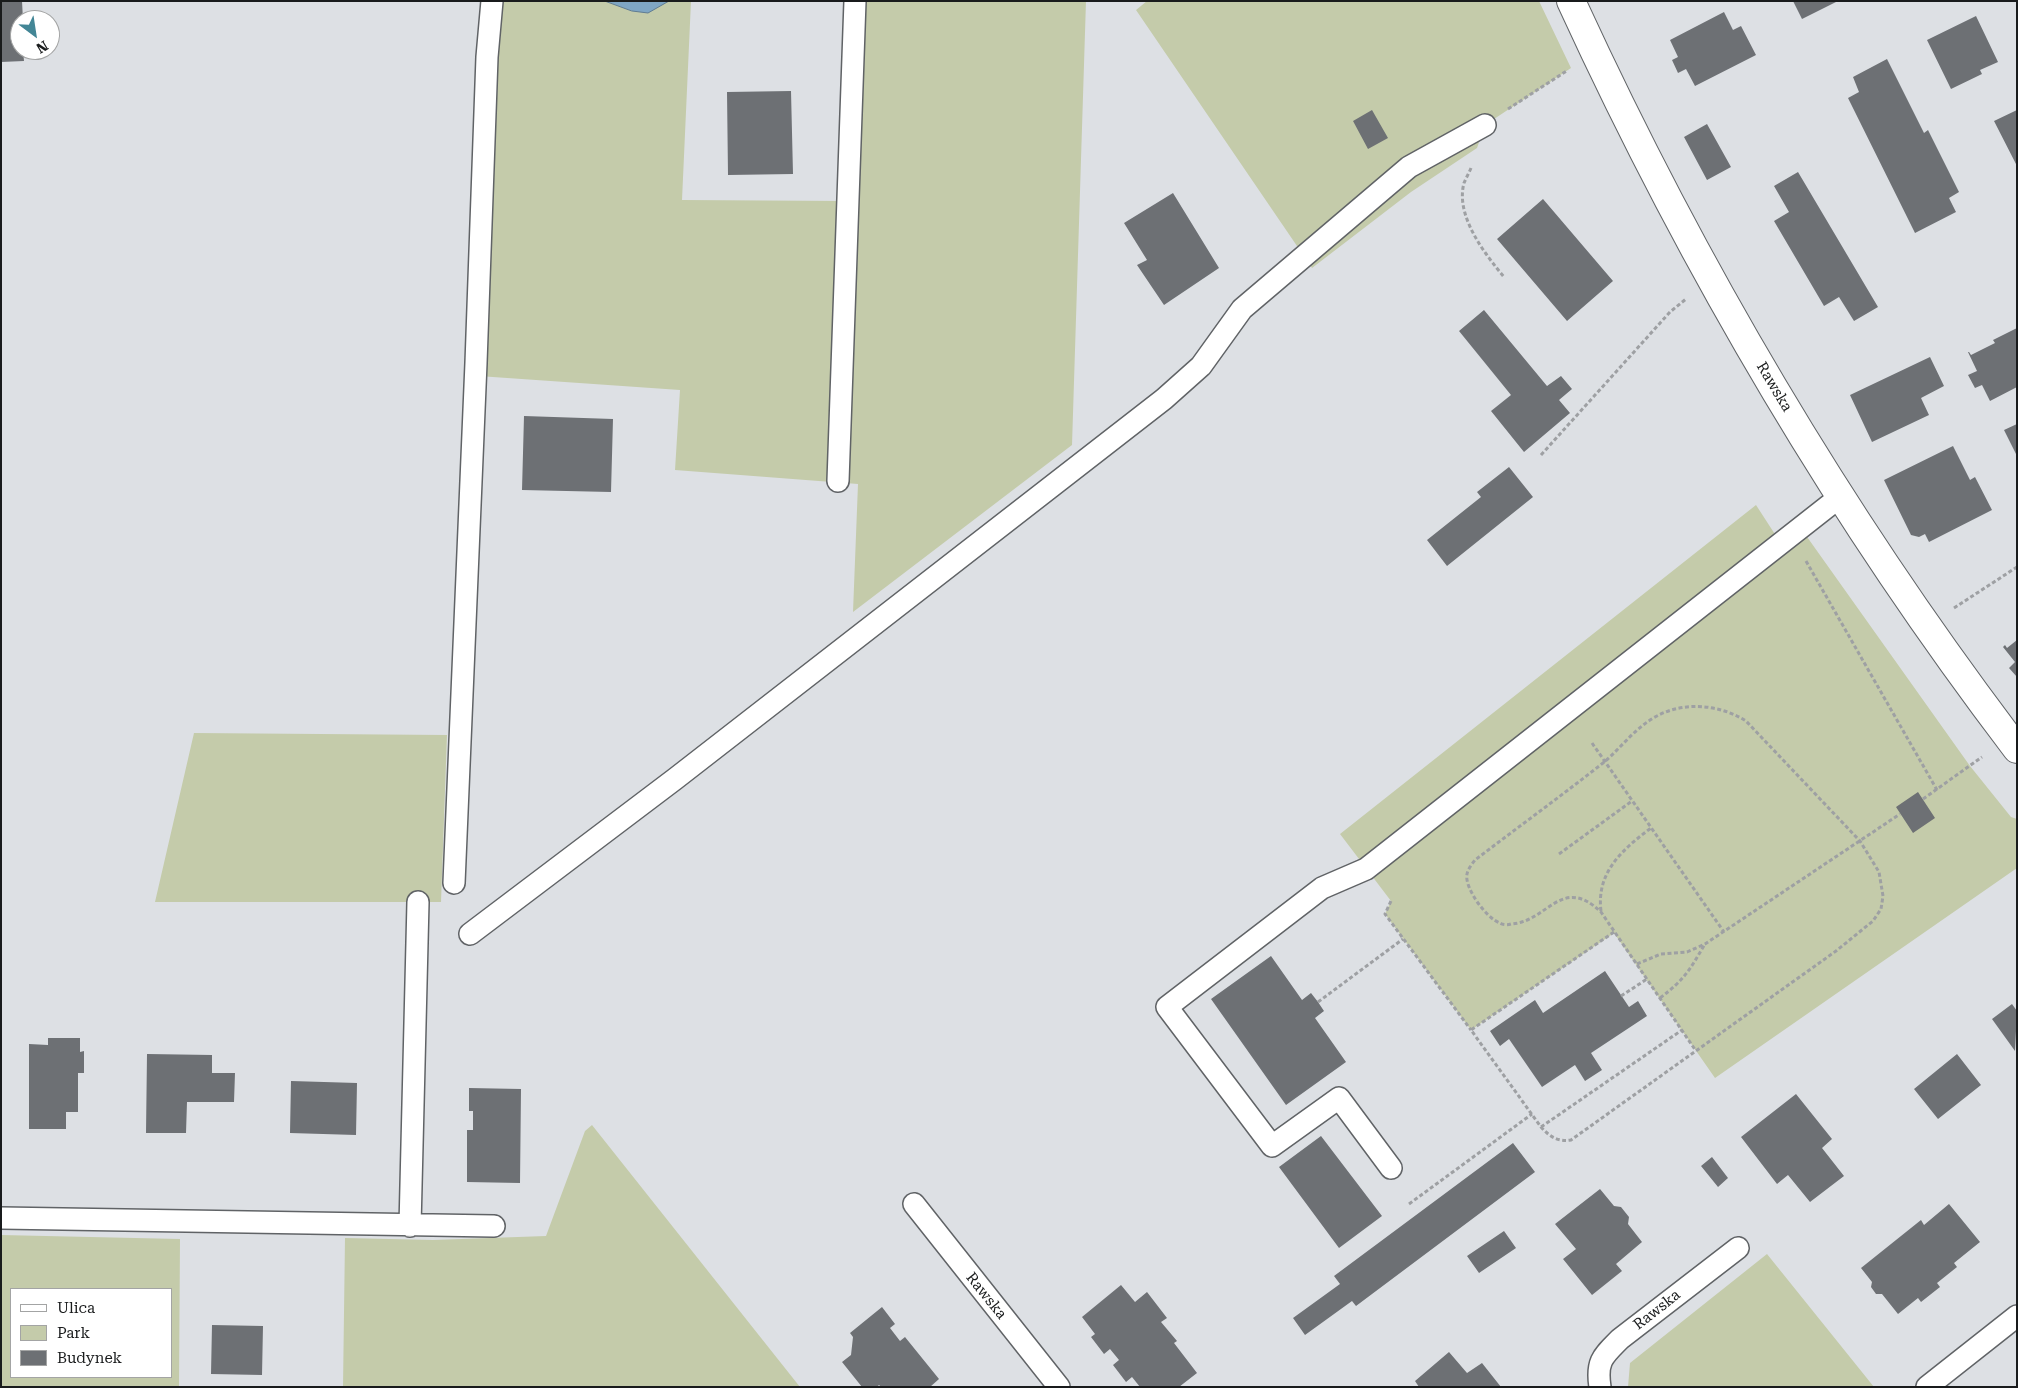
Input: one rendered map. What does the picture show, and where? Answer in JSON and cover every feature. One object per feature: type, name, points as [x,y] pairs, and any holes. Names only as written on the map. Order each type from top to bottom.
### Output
[{"type":"street","name":"Rawska","points":[[1571,1],[1621,109],[1711,278],[1757,359],[1841,496],[1979,699],[2017,749]]},
{"type":"lane","points":[[454,883],[487,57],[492,1]]},
{"type":"lane","points":[[838,481],[855,1]]},
{"type":"lane","points":[[470,934],[675,779],[1164,399],[1201,366],[1242,309],[1409,167],[1485,125]]},
{"type":"lane","points":[[1391,1168],[1339,1098],[1272,1146],[1167,1007],[1322,888],[1366,869],[1841,496]]},
{"type":"lane","points":[[410,1226],[418,902]]},
{"type":"lane","name":"Rawska","points":[[914,1204],[1059,1387]]},
{"type":"lane","points":[[1,1218],[494,1226]]},
{"type":"lane","name":"Rawska","points":[[1600,1387],[1598,1370],[1604,1355],[1615,1344],[1738,1248]]},
{"type":"lane","points":[[1927,1387],[2017,1316]]},
{"type":"path","points":[[1504,277],[1477,241],[1463,198],[1464,184],[1485,125],[1595,53]]},
{"type":"path","points":[[1541,455],[1670,312],[1711,278]]},
{"type":"path","points":[[1791,534],[1937,790]]},
{"type":"path","points":[[1948,612],[2017,567]]},
{"type":"path","points":[[1391,901],[1385,914],[1541,1127],[1556,1140],[1572,1140],[1836,951],[1873,921],[1881,909],[1884,896],[1883,884],[1879,872],[1860,841],[1746,721],[1735,714],[1712,707],[1686,708],[1655,717],[1638,730],[1605,762],[1475,860],[1467,875],[1474,898],[1492,919],[1501,924],[1513,924],[1526,920],[1565,898],[1588,900],[1601,912],[1696,1051]]},
{"type":"path","points":[[1592,744],[1724,932]]},
{"type":"path","points":[[1922,799],[1970,766]]},
{"type":"path","points":[[1559,854],[1632,801]]},
{"type":"path","points":[[1636,964],[1661,954],[1687,952],[1705,944],[1900,814]]},
{"type":"path","points":[[1601,912],[1600,903],[1606,879],[1616,858],[1631,843],[1652,828]]},
{"type":"path","points":[[1471,1030],[1614,932]]},
{"type":"path","points":[[1318,1002],[1403,939]]},
{"type":"path","points":[[1660,998],[1683,980],[1705,944]]},
{"type":"path","points":[[1621,996],[1646,979]]},
{"type":"path","points":[[1541,1127],[1682,1030]]},
{"type":"path","points":[[1409,1204],[1532,1114]]},
{"type":"green space","points":[[482,1],[691,1],[682,200],[845,201],[854,1],[1086,1],[1072,445],[853,612],[858,484],[675,470],[680,390],[464,375]]},
{"type":"green space","points":[[1147,1],[1539,1],[1571,68],[1485,125],[1477,148],[1411,192],[1312,268],[1136,10]]},
{"type":"green space","points":[[1756,505],[1780,542],[1800,527],[1970,766],[2011,817],[2017,819],[2017,868],[1715,1078],[1614,933],[1471,1030],[1385,914],[1391,901],[1340,834]]},
{"type":"green space","points":[[194,733],[447,735],[441,902],[155,902]]},
{"type":"green space","points":[[592,1125],[800,1387],[343,1387],[345,1238],[433,1240],[546,1236],[585,1131]]},
{"type":"green space","points":[[1,1235],[180,1239],[179,1387],[1,1387]]},
{"type":"green space","points":[[1767,1254],[1874,1387],[1628,1387],[1630,1363]]},
{"type":"water","points":[[605,1],[669,1],[648,13],[632,11]]},
{"type":"building","points":[[1,1],[22,1],[22,10],[10,10],[10,60],[24,61],[1,62]]},
{"type":"building","points":[[1793,1],[1838,1],[1802,19]]},
{"type":"building","points":[[1724,12],[1733,30],[1741,26],[1756,55],[1695,86],[1686,69],[1678,73],[1672,60],[1678,57],[1670,40]]},
{"type":"building","points":[[1976,16],[1998,62],[1980,70],[1982,74],[1951,89],[1927,40]]},
{"type":"building","points":[[1887,59],[1924,133],[1928,130],[1959,192],[1949,198],[1956,212],[1915,233],[1848,98],[1859,92],[1853,77]]},
{"type":"building","points":[[791,91],[793,174],[728,175],[727,92]]},
{"type":"building","points":[[1372,110],[1388,138],[1368,149],[1353,121]]},
{"type":"building","points":[[2017,110],[2017,166],[1994,121]]},
{"type":"building","points":[[1707,124],[1731,167],[1707,180],[1684,137]]},
{"type":"building","points":[[1798,172],[1878,307],[1854,321],[1839,297],[1824,306],[1774,221],[1789,212],[1774,186]]},
{"type":"building","points":[[1173,193],[1219,268],[1164,305],[1137,265],[1147,260],[1124,223]]},
{"type":"building","points":[[1543,199],[1613,281],[1567,321],[1497,239]]},
{"type":"building","points":[[1484,310],[1547,386],[1561,376],[1572,389],[1559,400],[1570,413],[1524,452],[1491,411],[1511,395],[1459,331]]},
{"type":"building","points":[[2017,328],[2017,387],[1990,401],[1982,385],[1975,388],[1968,375],[1977,371],[1968,352],[1971,355],[1995,343],[1993,340]]},
{"type":"building","points":[[1930,357],[1944,386],[1921,398],[1929,415],[1872,442],[1850,395]]},
{"type":"building","points":[[524,416],[613,419],[611,492],[522,490]]},
{"type":"building","points":[[2017,424],[2017,456],[2004,430]]},
{"type":"building","points":[[1953,446],[1970,480],[1975,477],[1992,510],[1929,542],[1925,534],[1919,537],[1911,535],[1884,480]]},
{"type":"building","points":[[1509,467],[1533,497],[1447,566],[1427,540],[1481,497],[1477,492]]},
{"type":"building","points":[[2017,640],[2017,677],[2009,668],[2015,662],[2003,647],[2005,645],[2007,648]]},
{"type":"building","points":[[1918,792],[1935,818],[1913,833],[1896,807]]},
{"type":"building","points":[[1271,956],[1302,1000],[1311,993],[1318,1002],[1324,1011],[1315,1018],[1346,1062],[1286,1105],[1211,999]]},
{"type":"building","points":[[1605,971],[1629,1007],[1638,1001],[1647,1016],[1591,1053],[1602,1070],[1585,1081],[1575,1065],[1542,1087],[1509,1039],[1500,1046],[1490,1031],[1535,1000],[1543,1013]]},
{"type":"building","points":[[2012,1004],[2017,1011],[2015,1051],[1992,1019]]},
{"type":"building","points":[[48,1038],[80,1038],[80,1052],[84,1051],[84,1073],[78,1073],[78,1112],[66,1112],[66,1129],[29,1129],[29,1044],[48,1045]]},
{"type":"building","points":[[147,1054],[212,1055],[212,1073],[235,1073],[234,1102],[187,1102],[186,1133],[146,1133]]},
{"type":"building","points":[[1957,1054],[1981,1085],[1938,1119],[1914,1089]]},
{"type":"building","points":[[291,1081],[357,1083],[356,1135],[290,1133]]},
{"type":"building","points":[[469,1088],[521,1089],[520,1183],[467,1182],[467,1130],[473,1130],[473,1111],[469,1111]]},
{"type":"building","points":[[1796,1094],[1832,1139],[1822,1148],[1844,1176],[1810,1202],[1788,1175],[1777,1184],[1741,1137]]},
{"type":"building","points":[[1321,1136],[1382,1216],[1339,1248],[1279,1167]]},
{"type":"building","points":[[1513,1143],[1535,1172],[1356,1306],[1352,1301],[1305,1335],[1293,1318],[1340,1284],[1334,1276]]},
{"type":"building","points":[[1712,1157],[1728,1178],[1718,1187],[1701,1166]]},
{"type":"building","points":[[1600,1189],[1614,1206],[1621,1207],[1629,1217],[1628,1224],[1642,1242],[1616,1264],[1622,1271],[1592,1295],[1563,1259],[1576,1249],[1555,1224]]},
{"type":"building","points":[[1949,1204],[1980,1242],[1954,1263],[1957,1267],[1937,1283],[1940,1287],[1921,1302],[1918,1298],[1898,1314],[1882,1294],[1876,1294],[1871,1287],[1872,1282],[1861,1268],[1921,1220],[1924,1225]]},
{"type":"building","points":[[1504,1231],[1516,1248],[1479,1273],[1467,1256]]},
{"type":"building","points":[[1121,1285],[1135,1302],[1147,1292],[1167,1318],[1161,1322],[1177,1341],[1174,1343],[1197,1373],[1179,1387],[1140,1387],[1132,1377],[1126,1382],[1113,1365],[1119,1360],[1110,1349],[1104,1354],[1091,1337],[1095,1334],[1082,1317]]},
{"type":"building","points":[[882,1307],[895,1324],[890,1328],[900,1341],[905,1337],[939,1379],[930,1387],[881,1387],[879,1385],[877,1387],[862,1387],[842,1362],[851,1355],[853,1337],[850,1333]]},
{"type":"building","points":[[212,1325],[263,1326],[262,1375],[211,1374]]},
{"type":"building","points":[[1449,1352],[1467,1373],[1482,1363],[1501,1387],[1419,1387],[1415,1381]]}]
